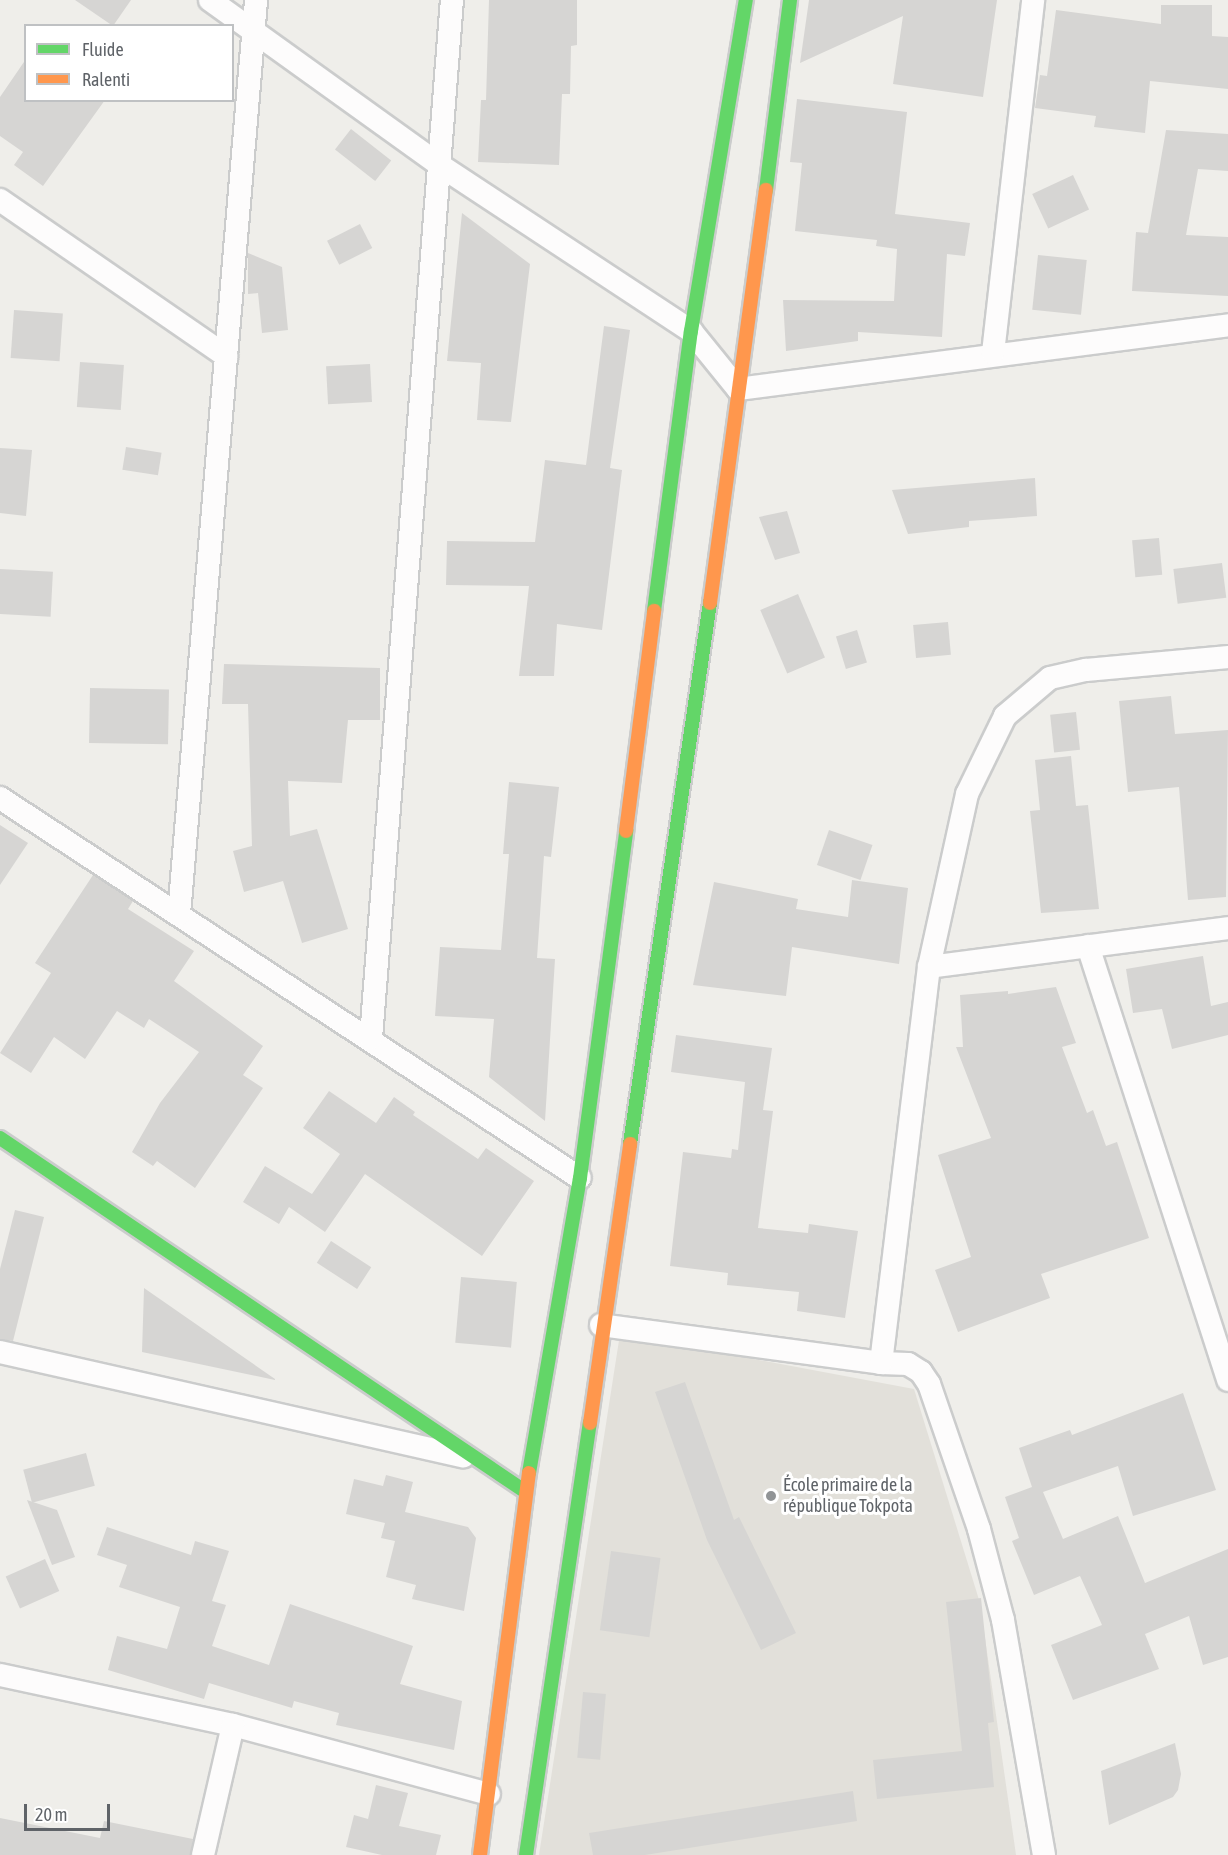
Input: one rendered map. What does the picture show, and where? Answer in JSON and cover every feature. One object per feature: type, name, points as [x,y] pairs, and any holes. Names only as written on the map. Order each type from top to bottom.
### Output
[{"type":"street","points":[[210,0],[441,166],[691,331],[738,389]]},
{"type":"street","points":[[179,914],[256,0]]},
{"type":"street","points":[[371,1038],[441,166],[452,0]]},
{"type":"street","points":[[480,1855],[526,1492],[580,1178],[691,331],[746,0]]},
{"type":"street","points":[[526,1855],[601,1325],[731,461],[738,389],[790,0]]},
{"type":"street","points":[[993,353],[1033,0]]},
{"type":"street","points":[[0,201],[226,356]]},
{"type":"street","points":[[738,389],[993,353],[1228,325]]},
{"type":"street","points":[[881,1363],[929,966],[967,794],[1005,716],[1050,678],[1086,670],[1228,657]]},
{"type":"street","points":[[0,798],[371,1038],[580,1178]]},
{"type":"street","points":[[929,966],[1228,928]]},
{"type":"street","points":[[1088,946],[1228,1380]]},
{"type":"street","points":[[0,1138],[526,1492]]},
{"type":"street","points":[[601,1325],[881,1363],[908,1364],[925,1378],[980,1529],[1003,1620],[1044,1855]]},
{"type":"street","points":[[0,1352],[477,1459]]},
{"type":"street","points":[[0,1675],[233,1725],[489,1794]]},
{"type":"street","points":[[203,1855],[233,1725]]},
{"type":"shaded area","name":"École primaire de la république Tokpota","points":[[620,1334],[914,1389],[980,1603],[1016,1855],[539,1855]]},
{"type":"building","points":[[75,0],[131,0],[114,24],[110,24]]},
{"type":"building","points":[[489,0],[577,0],[577,45],[571,46],[570,94],[562,94],[559,165],[478,162],[481,100],[486,100]]},
{"type":"building","points":[[809,0],[997,0],[983,97],[893,84],[903,16],[800,63]]},
{"type":"building","points":[[1161,5],[1212,5],[1212,36],[1228,37],[1228,89],[1150,81],[1145,133],[1094,127],[1096,116],[1035,108],[1040,75],[1047,76],[1056,10],[1161,24]]},
{"type":"building","points":[[24,62],[24,102],[104,102],[43,186],[14,165],[23,152],[0,136],[0,97]]},
{"type":"building","points":[[797,99],[907,112],[895,214],[970,223],[965,256],[947,254],[942,337],[858,332],[858,341],[786,351],[783,300],[894,301],[897,249],[876,246],[877,240],[795,231],[802,163],[790,162]]},
{"type":"building","points":[[351,129],[391,160],[375,181],[335,149]]},
{"type":"building","points":[[1166,130],[1228,134],[1228,171],[1198,169],[1186,235],[1228,237],[1228,296],[1132,291],[1136,232],[1148,233]]},
{"type":"building","points":[[1073,175],[1089,209],[1048,228],[1032,194]]},
{"type":"building","points":[[462,213],[530,264],[511,422],[477,420],[481,363],[447,361]]},
{"type":"building","points":[[360,224],[372,248],[339,265],[327,241]]},
{"type":"building","points":[[248,253],[282,267],[288,330],[262,333],[258,293],[248,294]]},
{"type":"building","points":[[1038,255],[1087,260],[1081,315],[1032,310]]},
{"type":"building","points":[[14,310],[63,313],[60,361],[11,358]]},
{"type":"building","points":[[604,326],[630,330],[610,468],[622,470],[602,630],[557,624],[554,676],[519,676],[529,586],[446,585],[447,541],[535,542],[545,460],[586,465]]},
{"type":"building","points":[[80,362],[124,365],[121,410],[77,407]]},
{"type":"building","points":[[370,364],[372,402],[328,404],[326,366]]},
{"type":"building","points":[[126,447],[162,453],[158,475],[122,470]]},
{"type":"building","points":[[0,448],[32,450],[26,516],[0,513]]},
{"type":"building","points":[[1035,478],[1037,516],[969,521],[969,527],[908,534],[892,490]]},
{"type":"building","points":[[787,511],[800,553],[775,560],[759,517]]},
{"type":"building","points":[[1159,538],[1162,575],[1135,577],[1132,540]]},
{"type":"building","points":[[1222,563],[1226,598],[1178,604],[1173,569]]},
{"type":"building","points":[[0,569],[53,572],[51,617],[0,614]]},
{"type":"building","points":[[798,594],[825,658],[787,674],[760,610]]},
{"type":"building","points":[[948,622],[951,655],[916,658],[913,625]]},
{"type":"building","points":[[857,630],[867,663],[846,669],[836,636]]},
{"type":"building","points":[[224,664],[380,668],[380,720],[348,720],[342,783],[288,781],[290,836],[317,829],[348,929],[302,943],[283,881],[244,892],[233,851],[252,846],[248,704],[222,704]]},
{"type":"building","points":[[90,688],[169,689],[168,744],[89,743]]},
{"type":"building","points":[[1171,696],[1175,734],[1228,730],[1226,897],[1188,900],[1179,787],[1128,792],[1119,701]]},
{"type":"building","points":[[1076,712],[1080,750],[1054,753],[1050,715]]},
{"type":"building","points":[[1071,756],[1076,806],[1088,805],[1099,909],[1041,913],[1030,811],[1040,810],[1035,760]]},
{"type":"building","points":[[509,782],[559,787],[551,857],[544,856],[537,958],[555,959],[545,1121],[489,1077],[494,1019],[435,1016],[440,947],[501,950],[509,854],[503,854]]},
{"type":"building","points":[[0,825],[28,843],[0,885]]},
{"type":"building","points":[[829,830],[872,845],[860,880],[817,865]]},
{"type":"building","points":[[93,875],[133,901],[128,909],[194,951],[174,981],[263,1046],[243,1075],[263,1088],[195,1188],[157,1161],[153,1166],[132,1152],[160,1103],[199,1052],[149,1019],[144,1028],[117,1011],[85,1059],[54,1037],[31,1073],[0,1053],[51,973],[35,963]]},
{"type":"building","points":[[852,880],[908,888],[899,964],[792,947],[786,996],[693,985],[714,882],[798,899],[796,909],[848,917]]},
{"type":"building","points":[[1203,956],[1211,1006],[1228,1002],[1228,1035],[1172,1049],[1162,1009],[1133,1013],[1126,969]]},
{"type":"building","points":[[1056,987],[1076,1043],[1062,1047],[1087,1113],[1093,1110],[1106,1146],[1117,1142],[1149,1238],[1041,1274],[1050,1298],[958,1332],[935,1270],[971,1257],[938,1155],[991,1138],[956,1047],[963,1047],[960,995],[1008,991],[1008,994]]},
{"type":"building","points":[[676,1035],[772,1048],[763,1110],[773,1111],[758,1228],[808,1233],[809,1224],[858,1231],[845,1318],[797,1311],[799,1292],[727,1285],[728,1273],[670,1266],[683,1152],[731,1158],[732,1149],[738,1150],[745,1082],[671,1072]]},
{"type":"building","points":[[329,1091],[376,1123],[394,1097],[415,1112],[413,1115],[478,1159],[486,1148],[534,1181],[482,1256],[365,1174],[325,1232],[289,1207],[279,1224],[243,1202],[265,1166],[312,1194],[340,1154],[303,1128]]},
{"type":"building","points":[[15,1210],[44,1217],[13,1341],[0,1339],[0,1269]]},
{"type":"building","points":[[331,1241],[371,1267],[357,1289],[317,1263]]},
{"type":"building","points":[[461,1277],[517,1282],[511,1348],[455,1343]]},
{"type":"building","points":[[144,1288],[275,1379],[275,1380],[142,1352]]},
{"type":"building","points":[[685,1382],[734,1520],[739,1517],[796,1633],[761,1650],[707,1540],[655,1392]]},
{"type":"building","points":[[1183,1393],[1216,1490],[1133,1516],[1118,1466],[1043,1492],[1063,1539],[1118,1516],[1145,1583],[1228,1549],[1228,1657],[1203,1665],[1189,1616],[1145,1634],[1159,1669],[1073,1700],[1051,1645],[1102,1625],[1080,1576],[1034,1595],[1012,1541],[1019,1538],[1005,1497],[1032,1487],[1019,1448],[1070,1430],[1072,1435]]},
{"type":"building","points":[[86,1453],[95,1486],[32,1503],[23,1470]]},
{"type":"building","points":[[386,1475],[413,1482],[405,1512],[468,1527],[476,1538],[464,1611],[412,1599],[416,1585],[386,1577],[395,1541],[381,1538],[385,1523],[346,1514],[354,1479],[383,1486]]},
{"type":"building","points":[[27,1500],[57,1510],[75,1557],[52,1565]]},
{"type":"building","points":[[107,1527],[191,1555],[195,1541],[229,1551],[212,1601],[226,1605],[212,1646],[269,1665],[290,1604],[413,1646],[400,1684],[462,1701],[454,1750],[336,1725],[339,1713],[294,1701],[292,1708],[209,1683],[204,1699],[108,1670],[117,1636],[167,1649],[180,1607],[119,1587],[127,1565],[97,1555]]},
{"type":"building","points":[[611,1551],[661,1558],[649,1637],[600,1630]]},
{"type":"building","points":[[45,1559],[59,1591],[20,1608],[6,1576]]},
{"type":"building","points":[[981,1598],[994,1722],[988,1723],[994,1787],[877,1799],[873,1760],[962,1751],[946,1602]]},
{"type":"building","points":[[583,1692],[606,1694],[600,1760],[577,1758]]},
{"type":"building","points":[[1175,1743],[1181,1774],[1178,1790],[1173,1797],[1109,1825],[1101,1771]]},
{"type":"building","points":[[376,1785],[408,1793],[399,1826],[441,1835],[436,1855],[382,1855],[346,1847],[354,1815],[368,1819]]},
{"type":"building","points":[[853,1791],[857,1821],[645,1855],[593,1855],[589,1833]]},
{"type":"building","points":[[0,1818],[100,1838],[104,1821],[193,1839],[190,1855],[0,1855]]},
{"type":"traffic: fast","points":[[654,611],[691,331],[746,0]]},
{"type":"traffic: fast","points":[[766,190],[790,0]]},
{"type":"traffic: fast","points":[[630,1144],[710,603]]},
{"type":"traffic: fast","points":[[529,1473],[580,1178],[626,831]]},
{"type":"traffic: fast","points":[[0,1138],[526,1492]]},
{"type":"traffic: fast","points":[[526,1855],[590,1423]]},
{"type":"traffic: slow","points":[[710,603],[766,190]]},
{"type":"traffic: slow","points":[[626,831],[654,611]]},
{"type":"traffic: slow","points":[[590,1423],[630,1144]]},
{"type":"traffic: slow","points":[[480,1855],[529,1473]]},
{"type":"place","name":"École primaire de la république Tokpota","points":[[771,1496]]}]
